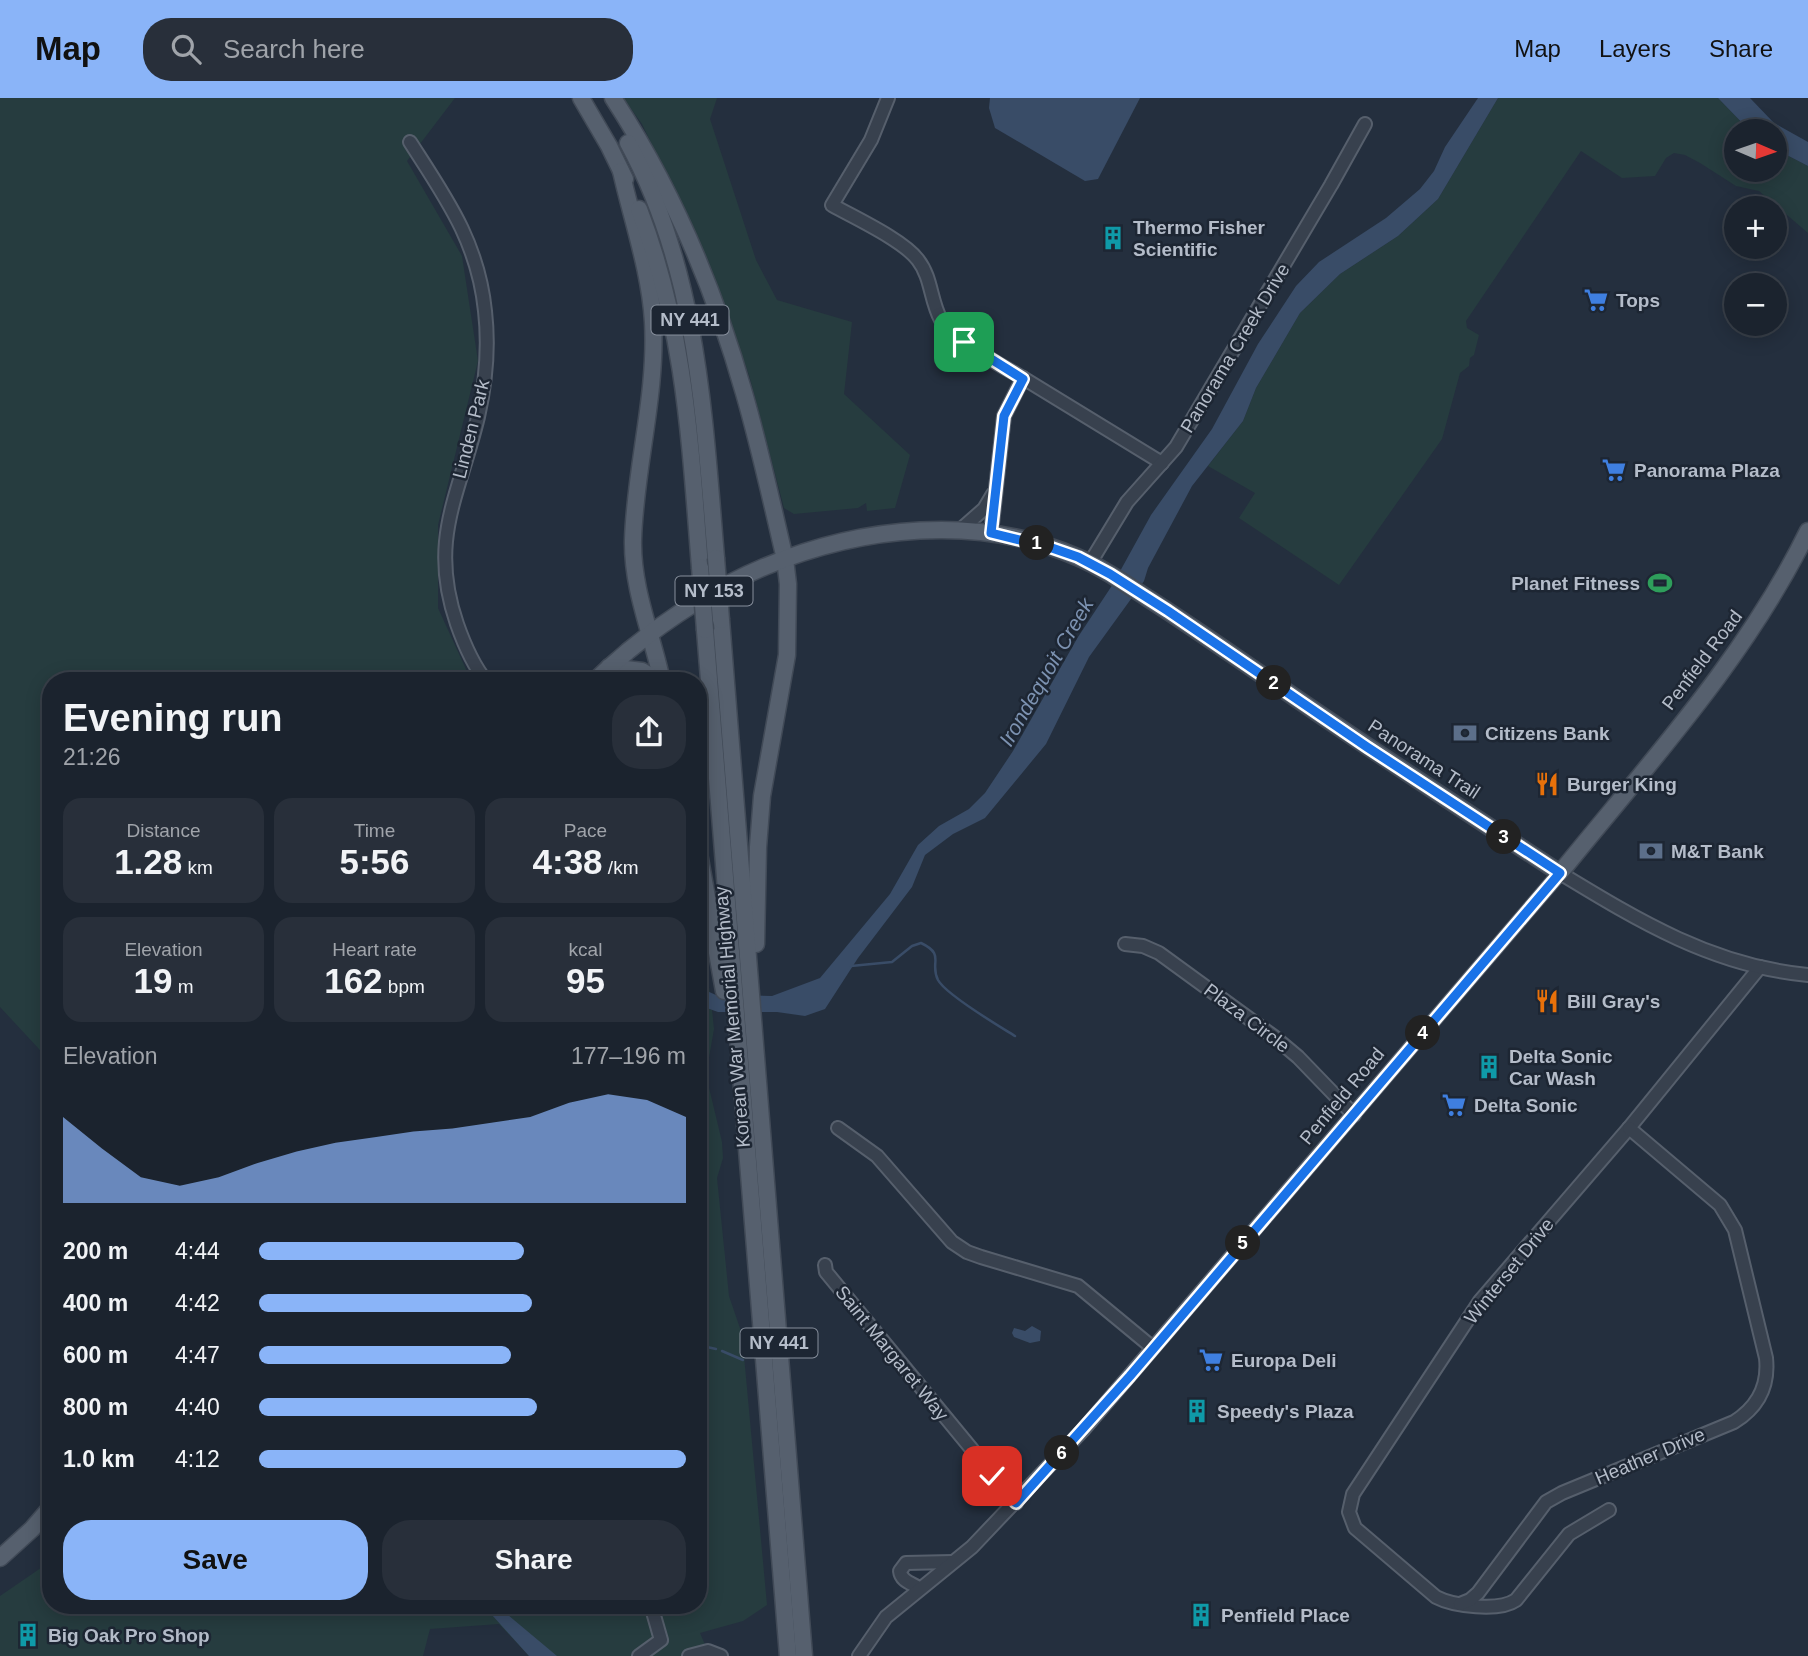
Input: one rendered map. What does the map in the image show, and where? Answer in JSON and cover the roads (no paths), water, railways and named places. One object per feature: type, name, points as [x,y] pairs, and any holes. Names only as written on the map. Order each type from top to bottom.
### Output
[{"type":"main road","name":"Korean War Memorial Highway","points":[[581,98],[639,210],[657,258],[678,346],[689,434],[705,630],[740,971],[753,1012],[741,1032],[744,1118],[788,1656]]},
{"type":"main road","name":"Korean War Memorial Highway","points":[[604,98],[632,148],[654,199],[683,286],[700,380],[721,620],[740,971]]},
{"type":"main road","points":[[613,98],[662,183],[718,314],[744,391],[785,559],[789,609],[787,655],[762,796],[758,847],[740,971],[741,1032]]},
{"type":"main road","points":[[621,171],[646,273],[653,320],[654,368],[633,541],[635,569],[658,672]]},
{"type":"main road","name":"Panorama Trail","points":[[785,559],[834,544],[890,533],[959,531],[991,533],[1045,545],[1090,563],[1144,595],[1367,747],[1560,873]]},
{"type":"main road","name":"Penfield Road","points":[[1560,873],[1733,656],[1779,588],[1808,531]]},
{"type":"main road","name":"NY 153","points":[[604,672],[649,634],[706,595],[785,559]]},
{"type":"main road","points":[[609,667],[644,672]]},
{"type":"main road","points":[[707,874],[740,971]]},
{"type":"main road","name":"Korean War Memorial Highway","points":[[741,1032],[804,1656]]},
{"type":"main road","points":[[0,1558],[42,1517]]},
{"type":"street","points":[[888,98],[871,140],[832,205],[906,248],[917,258],[927,273],[936,309],[952,334],[1162,463]]},
{"type":"street","name":"Panorama Creek Drive","points":[[1090,563],[1127,502],[1176,447],[1365,124]]},
{"type":"street","name":"Linden Park","points":[[410,142],[450,204],[468,239],[480,280],[485,310],[487,341],[482,394],[447,521],[445,570],[451,608],[462,639],[481,672]]},
{"type":"street","points":[[991,533],[1004,416],[1023,379]]},
{"type":"street","points":[[959,531],[984,509],[996,488]]},
{"type":"street","name":"Panorama Trail","points":[[1560,873],[1670,937],[1760,967],[1808,975]]},
{"type":"street","name":"Penfield Road","points":[[859,1656],[886,1617],[972,1547],[1016,1503],[1153,1348],[1560,873]]},
{"type":"street","name":"Plaza Circle","points":[[1125,944],[1143,946],[1159,953],[1273,1036],[1298,1057],[1353,1115]]},
{"type":"street","name":"Winterset Drive","points":[[1455,1604],[1436,1597],[1355,1528],[1349,1512],[1353,1494],[1480,1301],[1629,1128],[1760,967]]},
{"type":"street","points":[[838,1128],[877,1156],[952,1242],[981,1257],[1078,1286],[1153,1348]]},
{"type":"street","name":"Heather Drive","points":[[1455,1604],[1470,1600],[1478,1593],[1546,1502],[1734,1422],[1755,1405],[1763,1390],[1767,1376],[1766,1359],[1735,1230],[1730,1219],[1720,1205],[1629,1128]]},
{"type":"street","name":"Saint Margaret Way","points":[[825,1265],[826,1272],[1016,1503]]},
{"type":"street","name":"Heather Drive","points":[[1455,1604],[1510,1604],[1531,1584],[1569,1534],[1609,1510]]},
{"type":"street","points":[[919,1588],[903,1579],[900,1571],[906,1563],[952,1562]]},
{"type":"street","points":[[639,1656],[661,1640],[653,1614]]},
{"type":"street","points":[[689,1656],[708,1651],[721,1656]]},
{"type":"water","points":[[990,98],[1140,98],[1098,179],[1085,181],[995,128],[989,108]]},
{"type":"water","points":[[1478,98],[1498,98],[1438,199],[1398,236],[1340,274],[1300,313],[1256,388],[1243,421],[1192,486],[1148,568],[1144,581],[1089,657],[1046,744],[985,818],[953,834],[925,855],[912,887],[858,958],[825,1009],[805,1016],[777,1012],[718,1012],[707,1008],[707,991],[716,995],[772,996],[820,978],[890,894],[918,845],[939,826],[969,809],[985,793],[1013,751],[1078,637],[1113,584],[1151,515],[1212,429],[1258,344],[1296,286],[1319,262],[1386,218],[1420,189],[1434,171],[1445,147]]},
{"type":"water","points":[[1718,98],[1750,98],[1770,119],[1738,119]]},
{"type":"water","points":[[1787,130],[1808,142],[1808,166],[1787,155]]},
{"type":"water","points":[[1032,1326],[1041,1331],[1040,1341],[1030,1343],[1014,1337],[1012,1333],[1014,1328],[1025,1331]]},
{"type":"water","points":[[491,1614],[507,1614],[557,1656],[529,1656]]},
{"type":"waterway","points":[[851,966],[892,962],[912,946],[921,943],[933,951],[938,980],[951,994],[1015,1036]]},
{"type":"waterway","points":[[707,1347],[716,1349]]},
{"type":"waterway","points":[[722,1351],[743,1360]]},
{"type":"place","name":"Thermo Fisher Scientific","points":[[1113,238]]},
{"type":"place","name":"Tops","points":[[1596,300]]},
{"type":"place","name":"Panorama Plaza","points":[[1614,470]]},
{"type":"place","name":"Planet Fitness","points":[[1660,583]]},
{"type":"place","name":"Citizens Bank","points":[[1465,733]]},
{"type":"place","name":"Burger King","points":[[1547,784]]},
{"type":"place","name":"M&T Bank","points":[[1651,851]]},
{"type":"place","name":"Bill Gray's","points":[[1547,1001]]},
{"type":"place","name":"Delta Sonic Car Wash","points":[[1489,1067]]},
{"type":"place","name":"Delta Sonic","points":[[1454,1105]]},
{"type":"place","name":"Europa Deli","points":[[1211,1360]]},
{"type":"place","name":"Speedy's Plaza","points":[[1197,1411]]},
{"type":"place","name":"Penfield Place","points":[[1201,1615]]},
{"type":"place","name":"Big Oak Pro Shop","points":[[28,1635]]},
{"type":"water label","name":"Irondequoit Creek","points":[[1046,672]]}]
